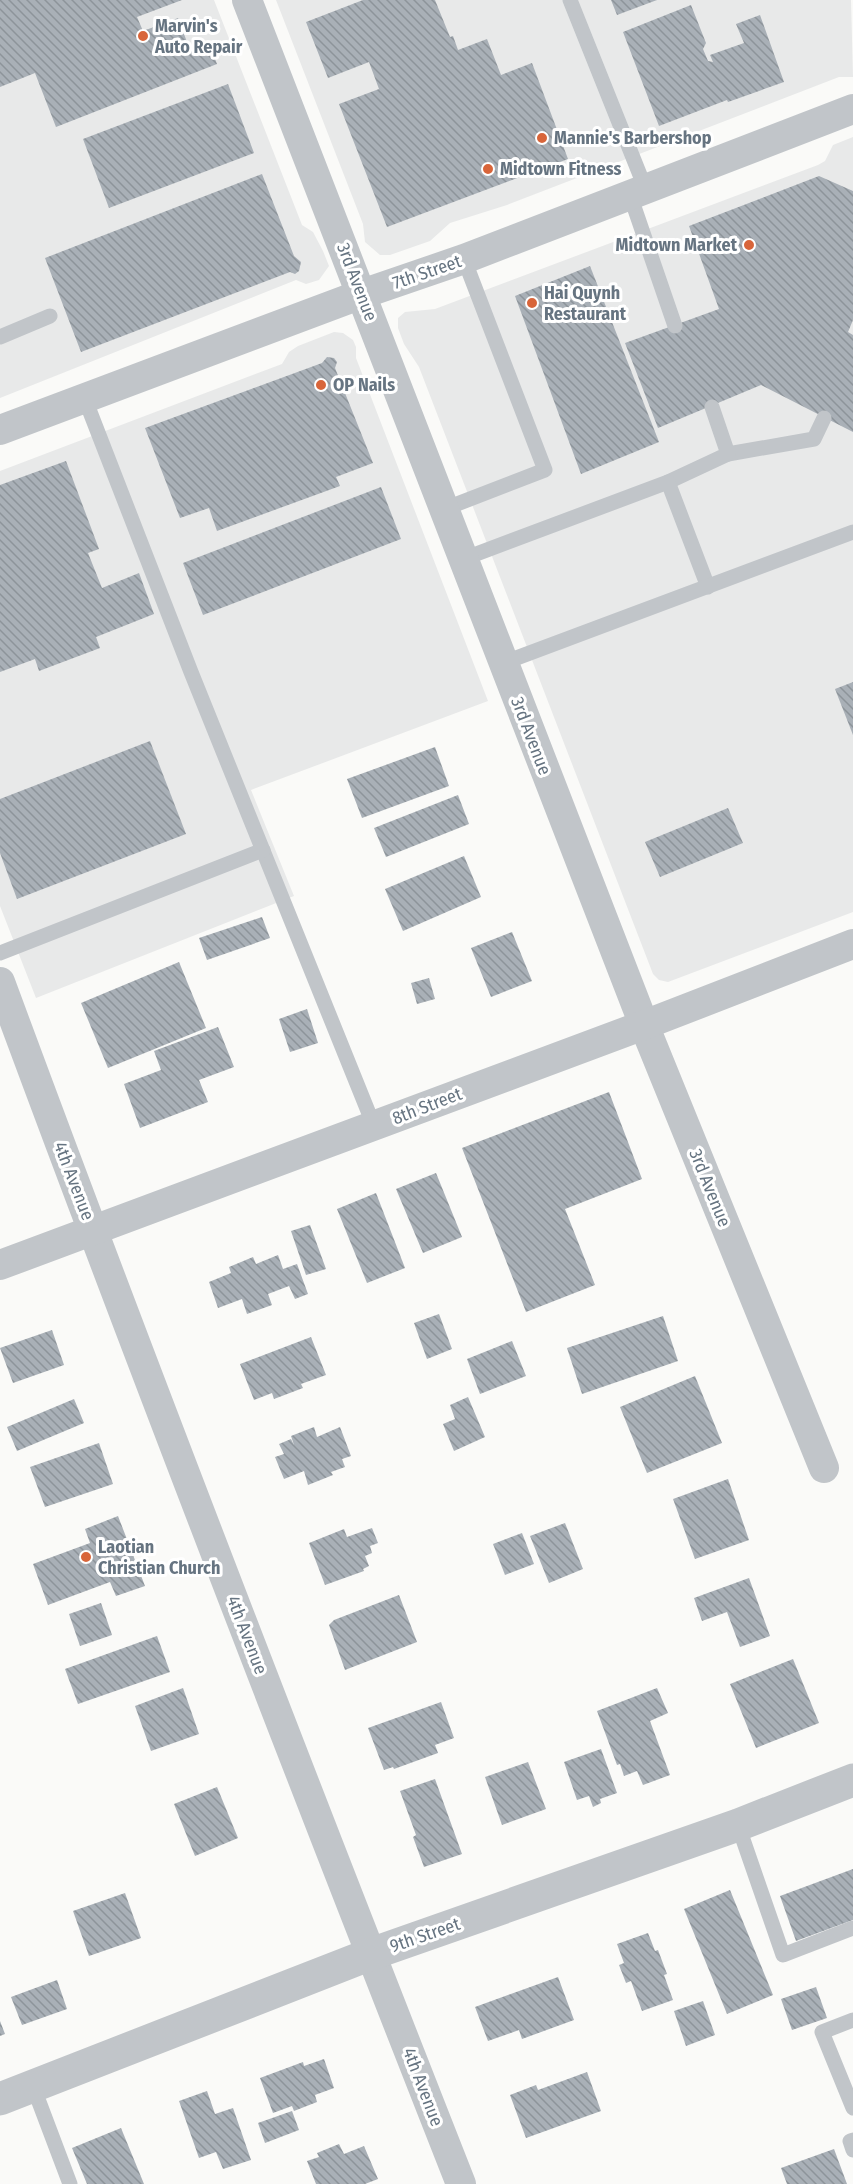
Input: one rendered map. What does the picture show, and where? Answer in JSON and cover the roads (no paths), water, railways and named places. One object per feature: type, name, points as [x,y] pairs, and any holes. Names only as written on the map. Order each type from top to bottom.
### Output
[{"type":"street","name":"3rd Avenue","points":[[247,0],[644,1025],[824,1468]]},
{"type":"street","name":"7th Street","points":[[0,430],[362,294],[464,259],[853,110]]},
{"type":"street","name":"8th Street","points":[[0,1265],[644,1025],[853,944]]},
{"type":"street","name":"4th Avenue","points":[[0,982],[93,1231],[461,2184]]},
{"type":"street","name":"9th Street","points":[[0,2099],[371,1954],[738,1825],[853,1780]]},
{"type":"lane","points":[[570,0],[638,193],[675,326]]},
{"type":"lane","points":[[444,509],[545,470],[464,259]]},
{"type":"lane","points":[[0,337],[50,316]]},
{"type":"lane","points":[[85,399],[191,672],[374,1126]]},
{"type":"lane","points":[[712,407],[728,454]]},
{"type":"lane","points":[[463,559],[668,482],[728,454],[814,440],[824,418]]},
{"type":"lane","points":[[668,482],[708,587]]},
{"type":"lane","points":[[503,663],[853,532]]},
{"type":"lane","points":[[0,953],[263,850]]},
{"type":"lane","points":[[738,1825],[783,1955],[853,1928]]},
{"type":"lane","points":[[853,2020],[822,2032],[853,2108]]},
{"type":"lane","points":[[33,2086],[70,2184]]},
{"type":"lane","points":[[853,2140],[850,2141],[853,2150]]},
{"type":"place","name":"Marvin's Auto Repair","points":[[143,36]]},
{"type":"place","name":"Mannie's Barbershop","points":[[542,138]]},
{"type":"place","name":"Midtown Fitness","points":[[488,169]]},
{"type":"place","name":"Midtown Market","points":[[749,245]]},
{"type":"place","name":"Hai Quynh Restaurant","points":[[532,303]]},
{"type":"place","name":"OP Nails","points":[[321,385]]},
{"type":"place","name":"Laotian Christian Church","points":[[86,1557]]}]
